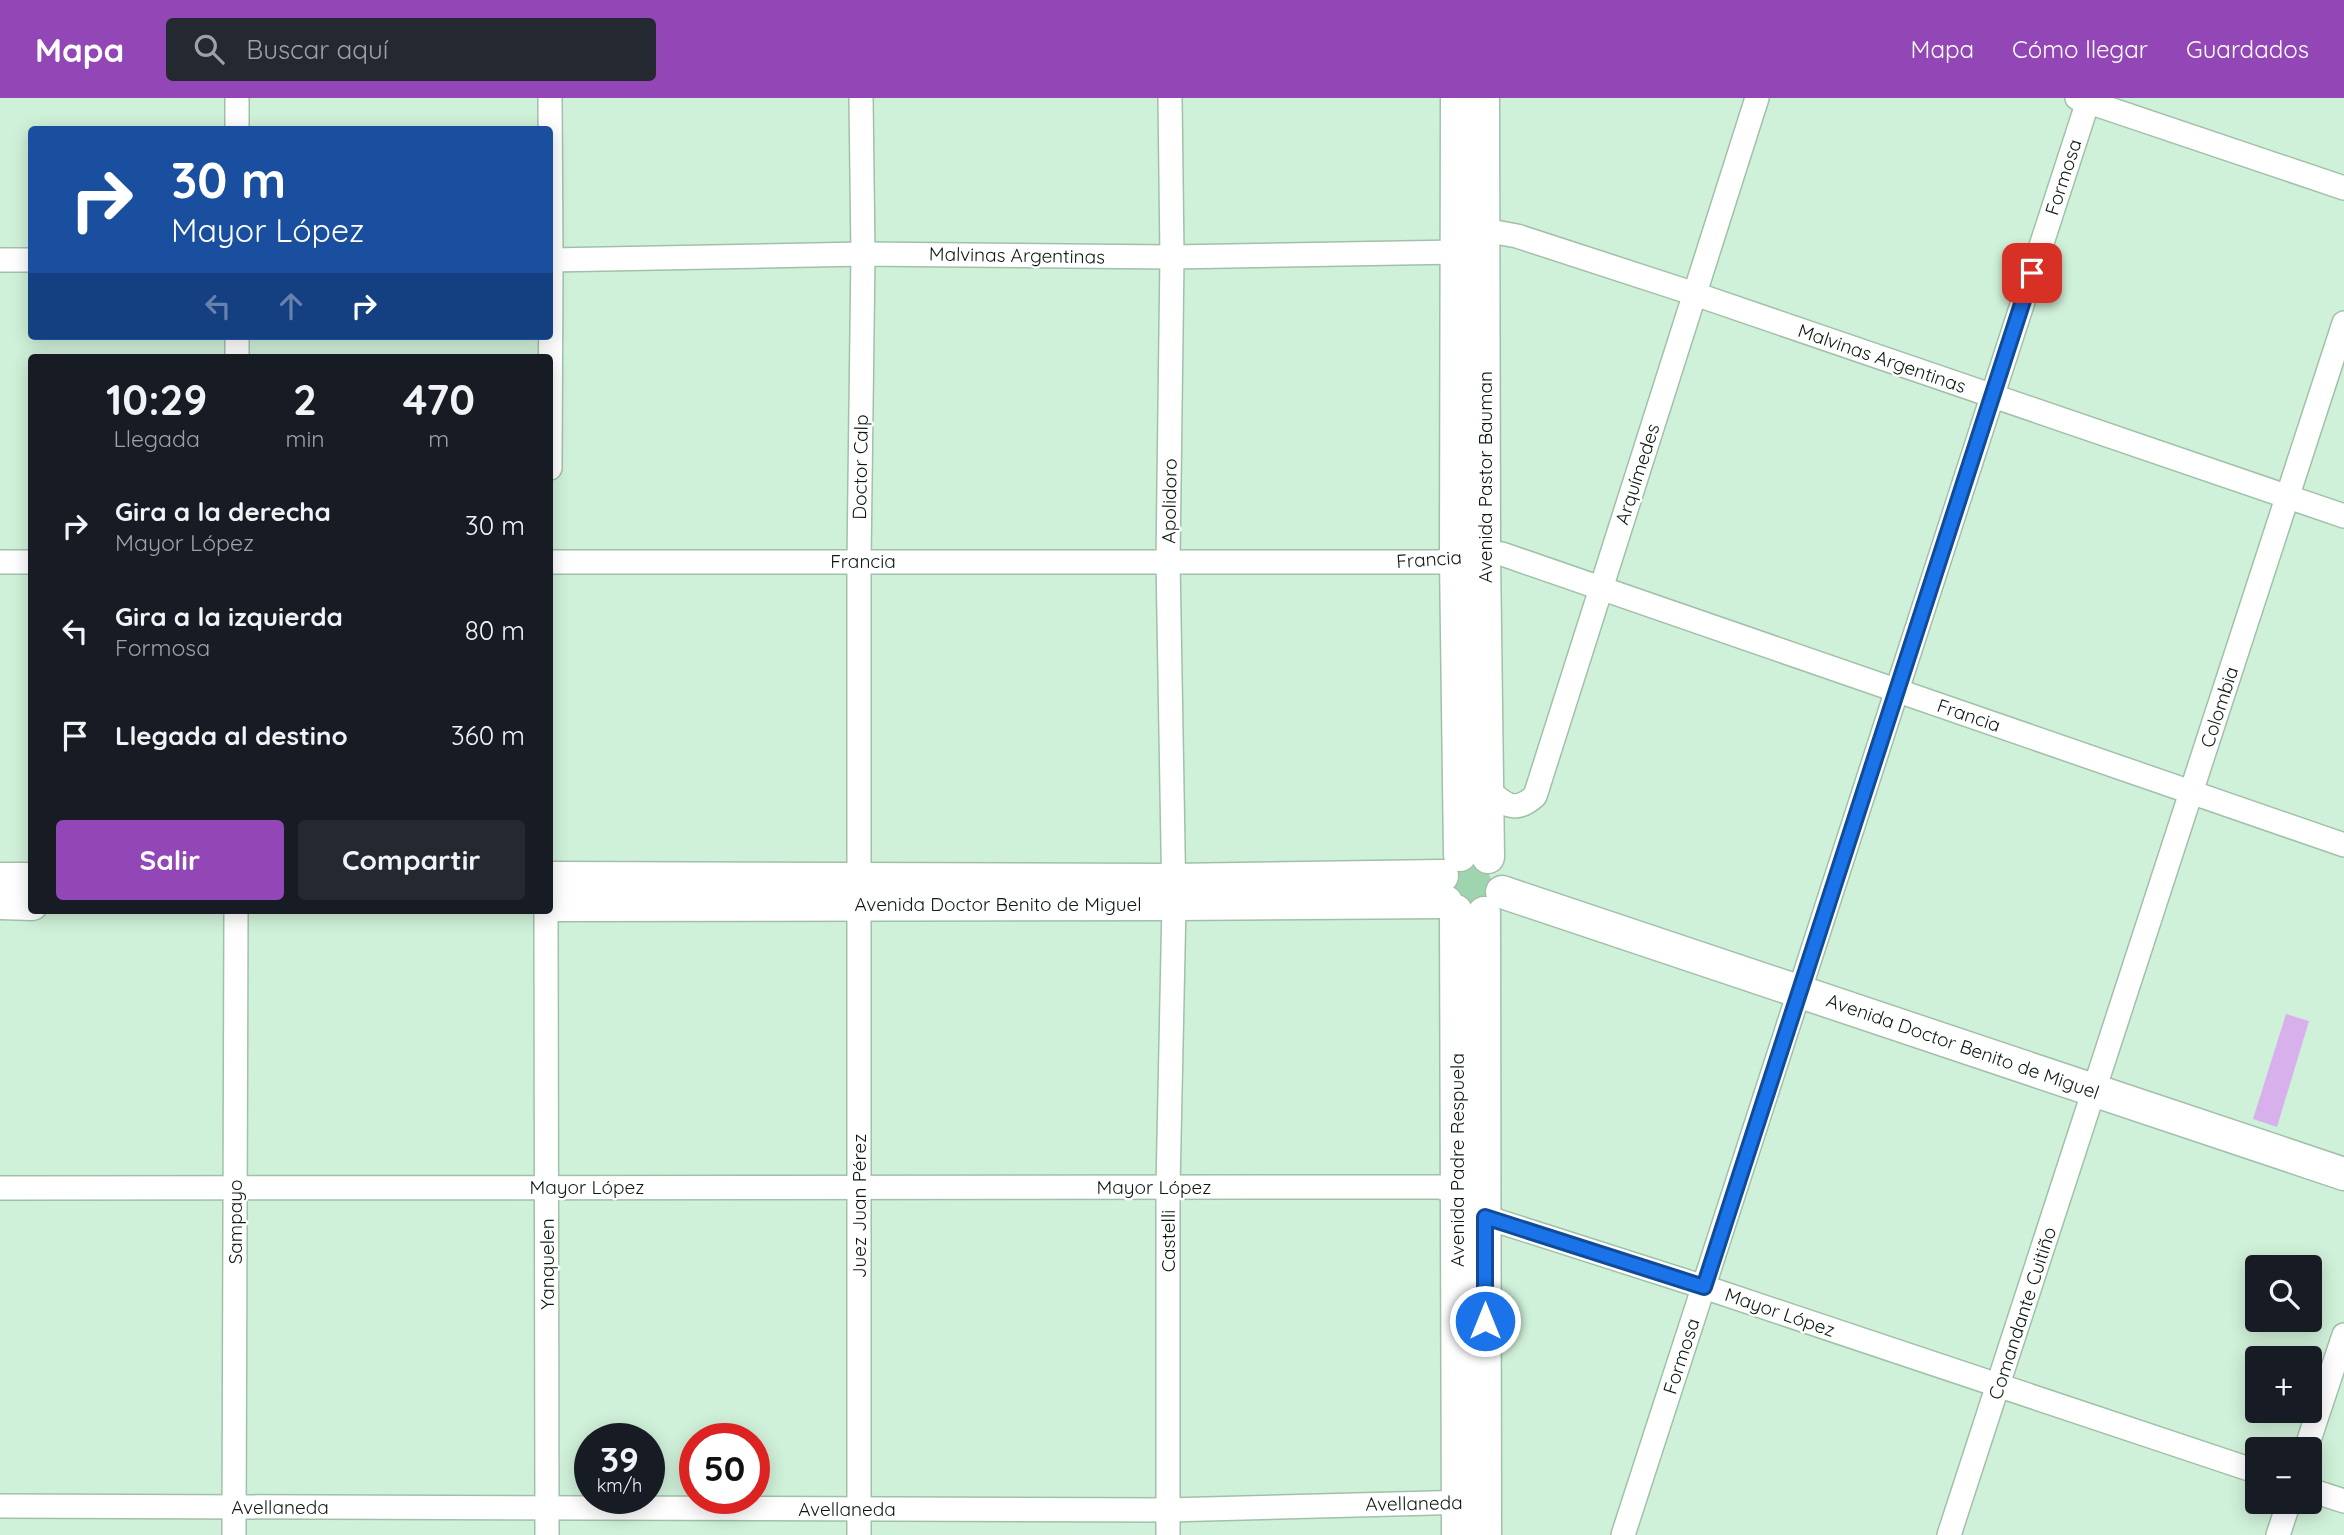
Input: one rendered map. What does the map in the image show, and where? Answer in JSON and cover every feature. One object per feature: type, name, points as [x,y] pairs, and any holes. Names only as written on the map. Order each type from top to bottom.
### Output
[{"type":"main road","name":"Avenida Pastor Bauman","points":[[1457,98],[1471,243]]},
{"type":"main road","name":"Avenida Pastor Bauman","points":[[1468,886],[1471,243],[1483,98]]},
{"type":"main road","name":"Avenida Pastor Bauman","points":[[1468,886],[1487,789],[1470,556]]},
{"type":"main road","name":"Avenida Doctor Benito de Miguel","points":[[553,878],[860,891],[1174,892],[1468,886],[1800,992],[2344,1174]]},
{"type":"main road","points":[[0,879],[28,879]]},
{"type":"main road","name":"Avenida Padre Respuela","points":[[1468,886],[1457,1193],[1471,1502],[1485,1535]]},
{"type":"main road","name":"Avenida Padre Respuela","points":[[1458,1535],[1471,1502],[1485,1217],[1468,886]]},
{"type":"main road","name":"Avenida Doctor Benito de Miguel","points":[[553,905],[860,891]]},
{"type":"main road","points":[[0,904],[28,904]]},
{"type":"street","points":[[237,98],[237,126]]},
{"type":"street","points":[[550,98],[550,126]]},
{"type":"street","name":"Doctor Calp","points":[[860,891],[859,561],[863,254],[861,98]]},
{"type":"street","name":"Apolidoro","points":[[1170,98],[1172,257],[1168,561],[1174,892]]},
{"type":"street","name":"Arquímedes","points":[[1487,789],[1503,804],[1514,807],[1526,804],[1535,796],[1757,98]]},
{"type":"street","points":[[2084,99],[2344,188]]},
{"type":"street","name":"Formosa","points":[[1623,1535],[1993,396],[2084,99]]},
{"type":"street","name":"Malvinas Argentinas","points":[[553,260],[863,254],[1172,257],[1471,243],[1517,236],[2344,516]]},
{"type":"street","points":[[0,260],[28,260]]},
{"type":"street","name":"Colombia","points":[[2094,1090],[2344,323]]},
{"type":"street","name":"Francia","points":[[553,562],[1439,562],[1502,554],[2344,845]]},
{"type":"street","points":[[0,562],[28,562]]},
{"type":"street","name":"Juez Juan Pérez","points":[[859,1535],[860,891]]},
{"type":"street","name":"Castelli","points":[[1168,1535],[1168,1186],[1174,892]]},
{"type":"street","name":"Sampayo","points":[[234,1535],[236,914]]},
{"type":"street","name":"Yanquelen","points":[[546,914],[547,1535]]},
{"type":"street","name":"Comandante Cuitiño","points":[[1949,1535],[2094,1090]]},
{"type":"street","name":"Mayor López","points":[[0,1188],[1440,1187],[1457,1193],[1485,1217],[1704,1287],[2245,1468]]},
{"type":"street","points":[[2310,1437],[2344,1335]]},
{"type":"street","points":[[2322,1494],[2344,1501]]},
{"type":"street","name":"Avellaneda","points":[[0,1506],[1168,1510],[1471,1502]]},
{"type":"street","points":[[2277,1535],[2285,1514]]},
{"type":"green space","points":[[1472,864],[1486,869],[1491,883],[1486,897],[1472,902],[1458,897],[1453,883],[1458,869]]},
{"type":"building","points":[[2286,1014],[2309,1021],[2277,1127],[2253,1119]]},
{"type":"route","points":[[1485,1321],[1485,1217],[1704,1287],[2032,273]]}]
